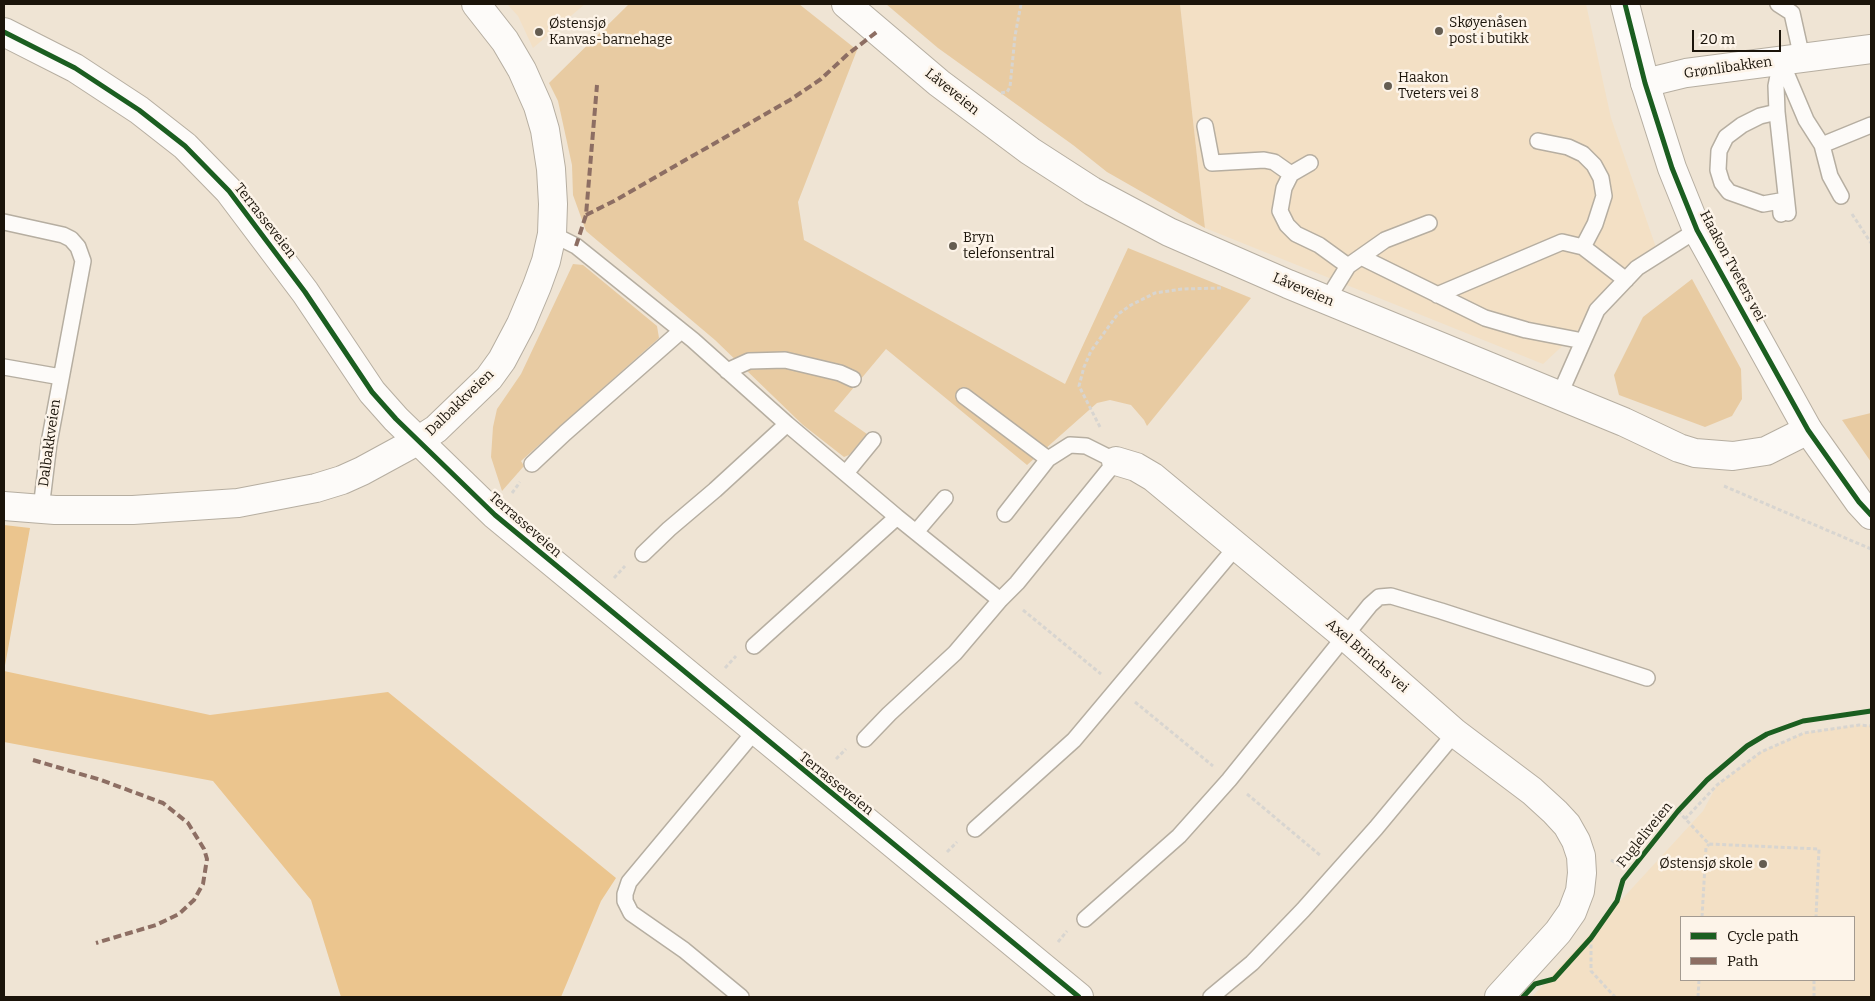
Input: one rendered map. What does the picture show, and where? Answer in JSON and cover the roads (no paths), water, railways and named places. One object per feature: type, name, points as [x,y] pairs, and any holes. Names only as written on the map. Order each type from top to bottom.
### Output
[{"type":"street","name":"Dalbakkveien","points":[[4,506],[41,509],[133,510],[238,503],[316,488],[335,482],[386,459],[419,440],[436,429],[489,378],[502,360],[522,324],[537,286],[546,261],[552,234],[553,204],[551,169],[538,106],[522,70],[505,41],[476,4]]},
{"type":"street","name":"Låveveien","points":[[846,4],[939,83],[1030,151],[1092,191],[1169,232],[1327,300],[1624,422],[1679,448],[1695,453],[1733,456],[1766,451],[1808,430]]},
{"type":"street","name":"Haakon Tveters vei","points":[[1625,4],[1645,83],[1672,168],[1697,230],[1808,430],[1859,502],[1871,515]]},
{"type":"street","name":"Terrasseveien","points":[[4,32],[75,68],[139,110],[185,146],[229,191],[305,292],[372,392],[495,515],[1079,997]]},
{"type":"street","name":"Grønlibakken","points":[[1645,83],[1686,73],[1871,49]]},
{"type":"street","name":"Axel Brinchs vei","points":[[1116,461],[1136,467],[1153,477],[1346,636],[1455,733],[1532,792],[1567,825],[1576,840],[1581,856],[1582,874],[1580,891],[1572,912],[1558,932],[1499,997]]},
{"type":"lane","points":[[1778,4],[1794,8],[1792,60],[1806,120],[1822,145],[1830,176],[1840,196]]},
{"type":"lane","points":[[1777,112],[1760,116],[1742,124],[1726,137],[1719,151],[1718,170],[1722,183],[1729,192],[1763,204],[1780,201],[1785,213],[1776,86],[1792,60]]},
{"type":"lane","points":[[1822,145],[1871,125]]},
{"type":"lane","points":[[1205,126],[1212,163],[1264,160],[1274,162],[1291,174]]},
{"type":"lane","points":[[1538,141],[1568,147],[1583,154],[1594,165],[1601,178],[1604,196],[1595,224],[1583,247]]},
{"type":"lane","points":[[1310,163],[1291,174],[1280,198],[1280,211],[1287,226],[1296,234],[1319,245],[1348,266]]},
{"type":"lane","name":"Dalbakkveien","points":[[4,222],[64,235],[71,239],[80,252],[83,261],[60,377],[41,509]]},
{"type":"lane","points":[[1327,300],[1348,266],[1385,240],[1429,223]]},
{"type":"lane","points":[[1559,396],[1597,310],[1637,268],[1697,230]]},
{"type":"lane","points":[[552,234],[576,246],[681,331],[896,517],[1002,598]]},
{"type":"lane","points":[[1437,295],[1562,242],[1583,247],[1626,280]]},
{"type":"lane","points":[[1361,257],[1485,318],[1526,330],[1582,341]]},
{"type":"lane","points":[[532,464],[565,432],[681,331]]},
{"type":"lane","points":[[727,371],[749,361],[786,360],[840,373],[853,379]]},
{"type":"lane","points":[[4,367],[60,377]]},
{"type":"lane","points":[[964,396],[1048,459]]},
{"type":"lane","points":[[643,554],[788,424]]},
{"type":"lane","points":[[846,473],[873,440]]},
{"type":"lane","name":"Axel Brinchs vei","points":[[1005,514],[1048,459],[1070,445],[1086,446],[1116,461]]},
{"type":"lane","points":[[865,739],[955,653],[1016,583],[1116,461]]},
{"type":"lane","points":[[916,532],[945,498]]},
{"type":"lane","points":[[754,646],[896,517]]},
{"type":"lane","points":[[975,829],[1074,740],[1236,547]]},
{"type":"lane","points":[[1085,919],[1179,836],[1229,780],[1370,605],[1379,597],[1392,596],[1647,678]]},
{"type":"lane","points":[[741,997],[684,950],[631,913],[625,901],[629,882],[755,731]]},
{"type":"lane","points":[[1211,997],[1252,963],[1303,910],[1455,733]]},
{"type":"place","name":"Skøyenåsen post i butikk","points":[[1439,31]]},
{"type":"place","name":"Østensjø Kanvas-barnehage","points":[[539,32]]},
{"type":"place","name":"Haakon Tveters vei 8","points":[[1388,86]]},
{"type":"place","name":"Bryn telefonsentral","points":[[953,246]]},
{"type":"place","name":"Østensjø skole","points":[[1763,864]]}]
